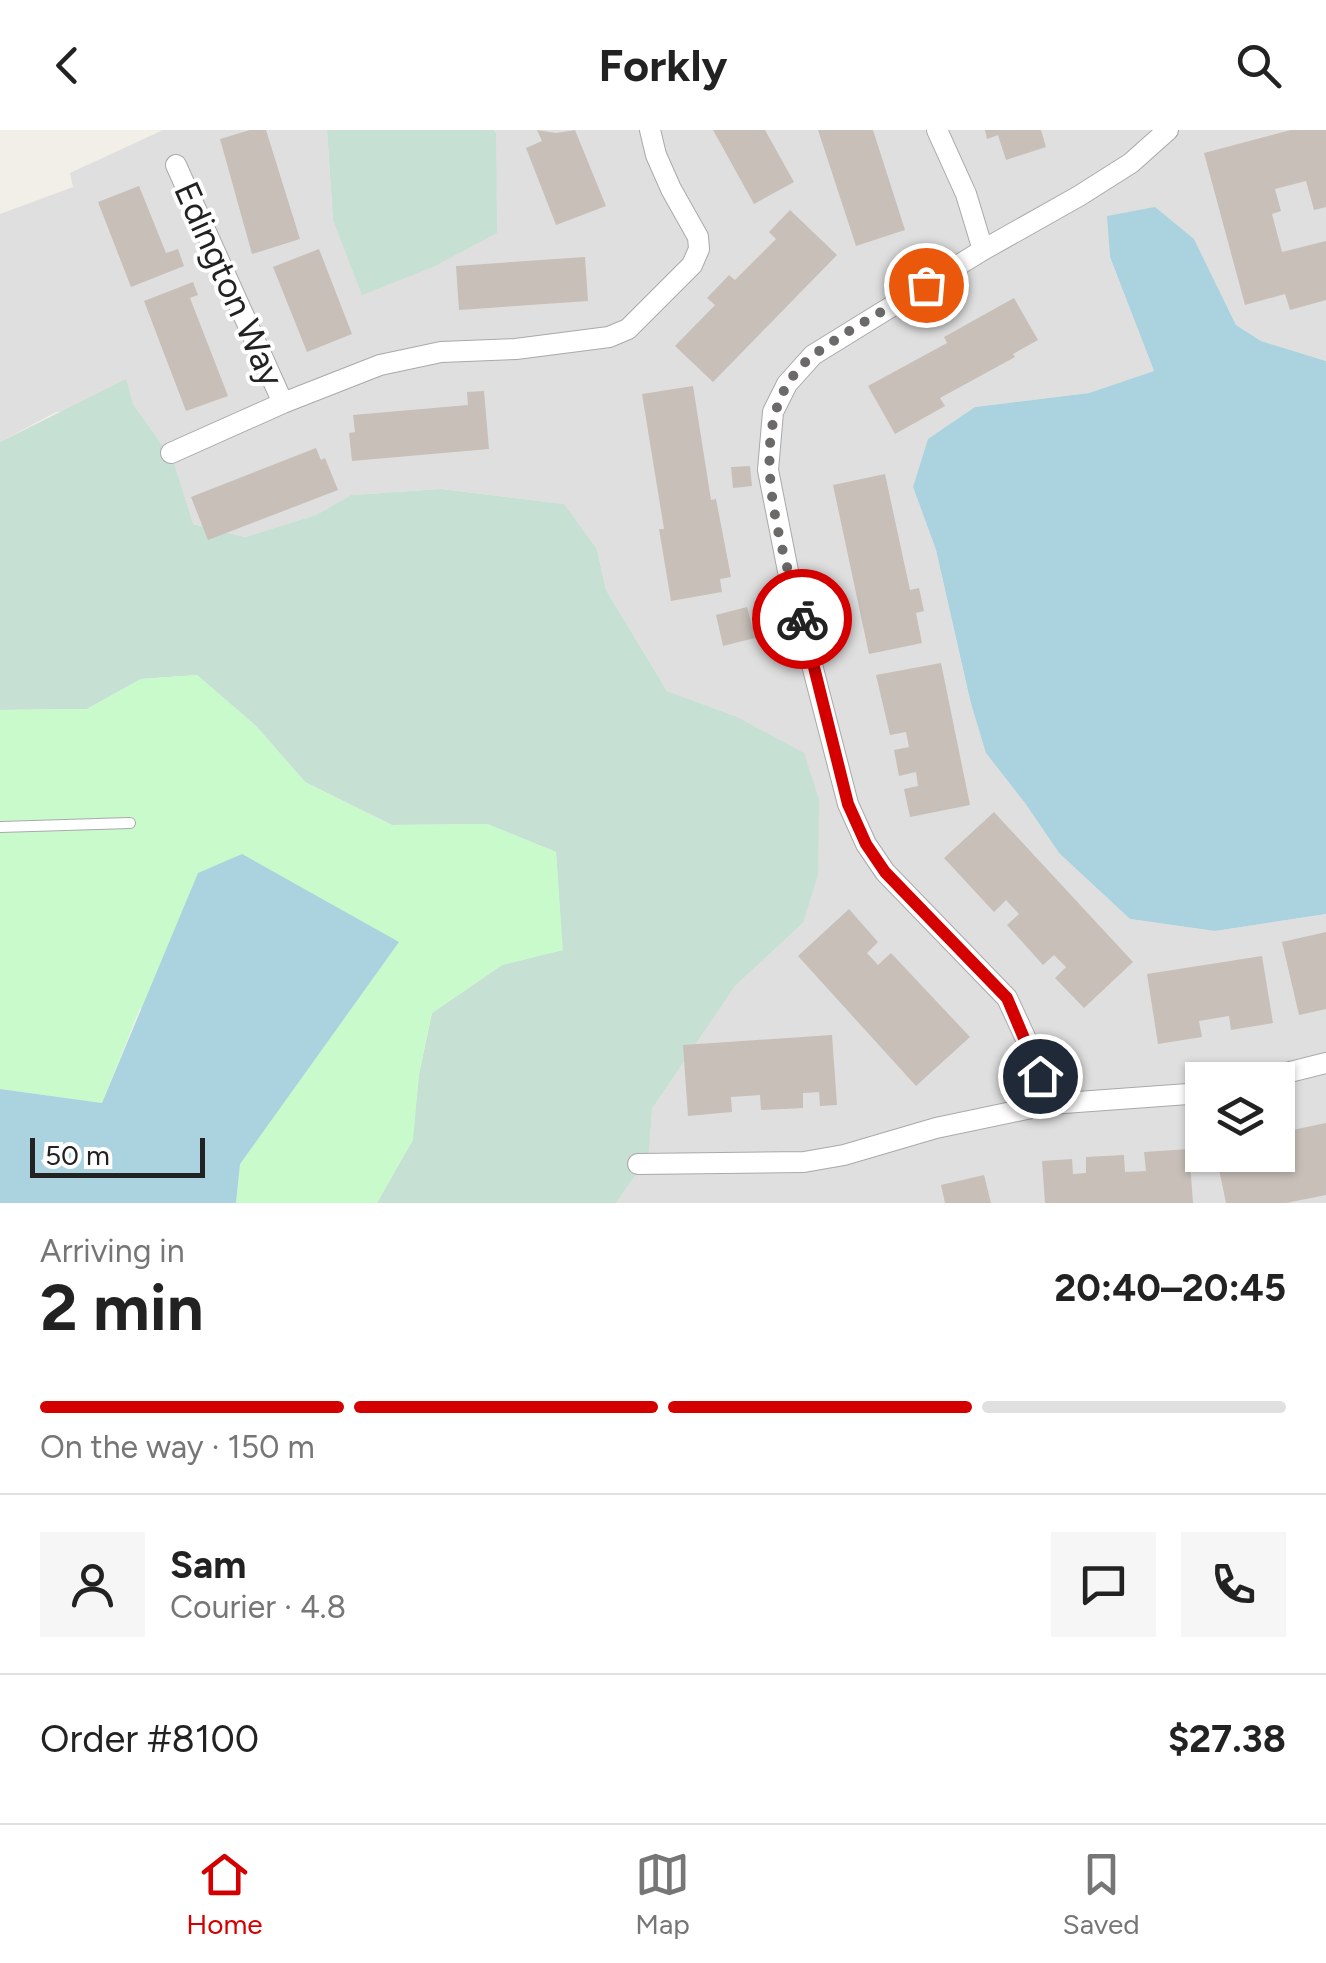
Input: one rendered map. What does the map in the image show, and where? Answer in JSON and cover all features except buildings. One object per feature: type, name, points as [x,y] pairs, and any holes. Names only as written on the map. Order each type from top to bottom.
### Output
[{"type":"street","points":[[171,453],[380,365],[442,352],[516,349],[609,337],[628,329],[692,265],[699,249],[698,237],[656,155],[650,130]]},
{"type":"street","points":[[938,130],[966,194],[983,250]]},
{"type":"street","points":[[1050,1104],[1007,998],[885,872],[854,817],[789,576],[768,470],[774,412],[788,384],[813,355],[1118,172],[1168,130]]},
{"type":"street","name":"Edington Way","points":[[176,165],[283,404]]},
{"type":"street","points":[[1295,1071],[1326,1063]]},
{"type":"street","points":[[638,1164],[804,1162],[1050,1104],[1185,1095]]},
{"type":"lane","points":[[0,827],[130,823]]},
{"type":"shaded area","points":[[163,130],[327,130],[333,220],[496,133],[494,130],[1326,130],[1326,361],[1261,341],[1236,325],[1194,239],[1108,216],[1110,257],[1154,371],[1089,393],[975,407],[913,487],[936,550],[970,701],[1025,803],[1059,853],[1130,919],[1215,931],[1326,914],[1326,1203],[616,1203],[649,1156],[652,1109],[735,986],[803,923],[735,716],[667,691],[606,590],[597,549],[563,504],[441,489],[351,495],[316,515],[245,537],[190,523],[173,460],[133,404],[56,412],[0,442],[0,214],[73,187],[70,173]]},
{"type":"green space","points":[[327,130],[494,130],[497,233],[433,267],[362,295],[333,220]]},
{"type":"green space","points":[[126,379],[133,404],[173,460],[193,524],[245,537],[316,515],[351,495],[441,489],[564,504],[597,549],[606,590],[667,691],[735,716],[804,753],[819,799],[818,875],[803,923],[735,986],[652,1109],[649,1156],[616,1203],[377,1203],[412,1140],[419,1074],[432,1013],[502,965],[562,950],[556,852],[487,824],[392,825],[305,782],[256,726],[197,675],[141,679],[87,709],[0,710],[0,442]]},
{"type":"green space","points":[[197,675],[256,726],[305,782],[391,825],[487,824],[556,852],[563,950],[502,965],[432,1013],[419,1074],[413,1140],[377,1203],[236,1203],[240,1164],[140,1008],[102,1103],[0,1089],[0,710],[87,709],[141,679]]},
{"type":"water","points":[[1155,207],[1194,239],[1236,325],[1261,341],[1326,361],[1326,914],[1215,931],[1130,919],[1059,853],[986,753],[936,550],[913,487],[928,439],[975,407],[1089,393],[1154,371],[1110,257],[1107,216]]},
{"type":"water","points":[[242,854],[399,942],[240,1164],[236,1203],[0,1203],[0,1089],[102,1103],[198,873]]},
{"type":"way so far","points":[[802,619],[789,576],[768,470],[774,412],[788,384],[813,355],[926,285]]},
{"type":"route","points":[[802,619],[848,804],[866,844],[885,872],[1007,998],[1040,1076]]}]
